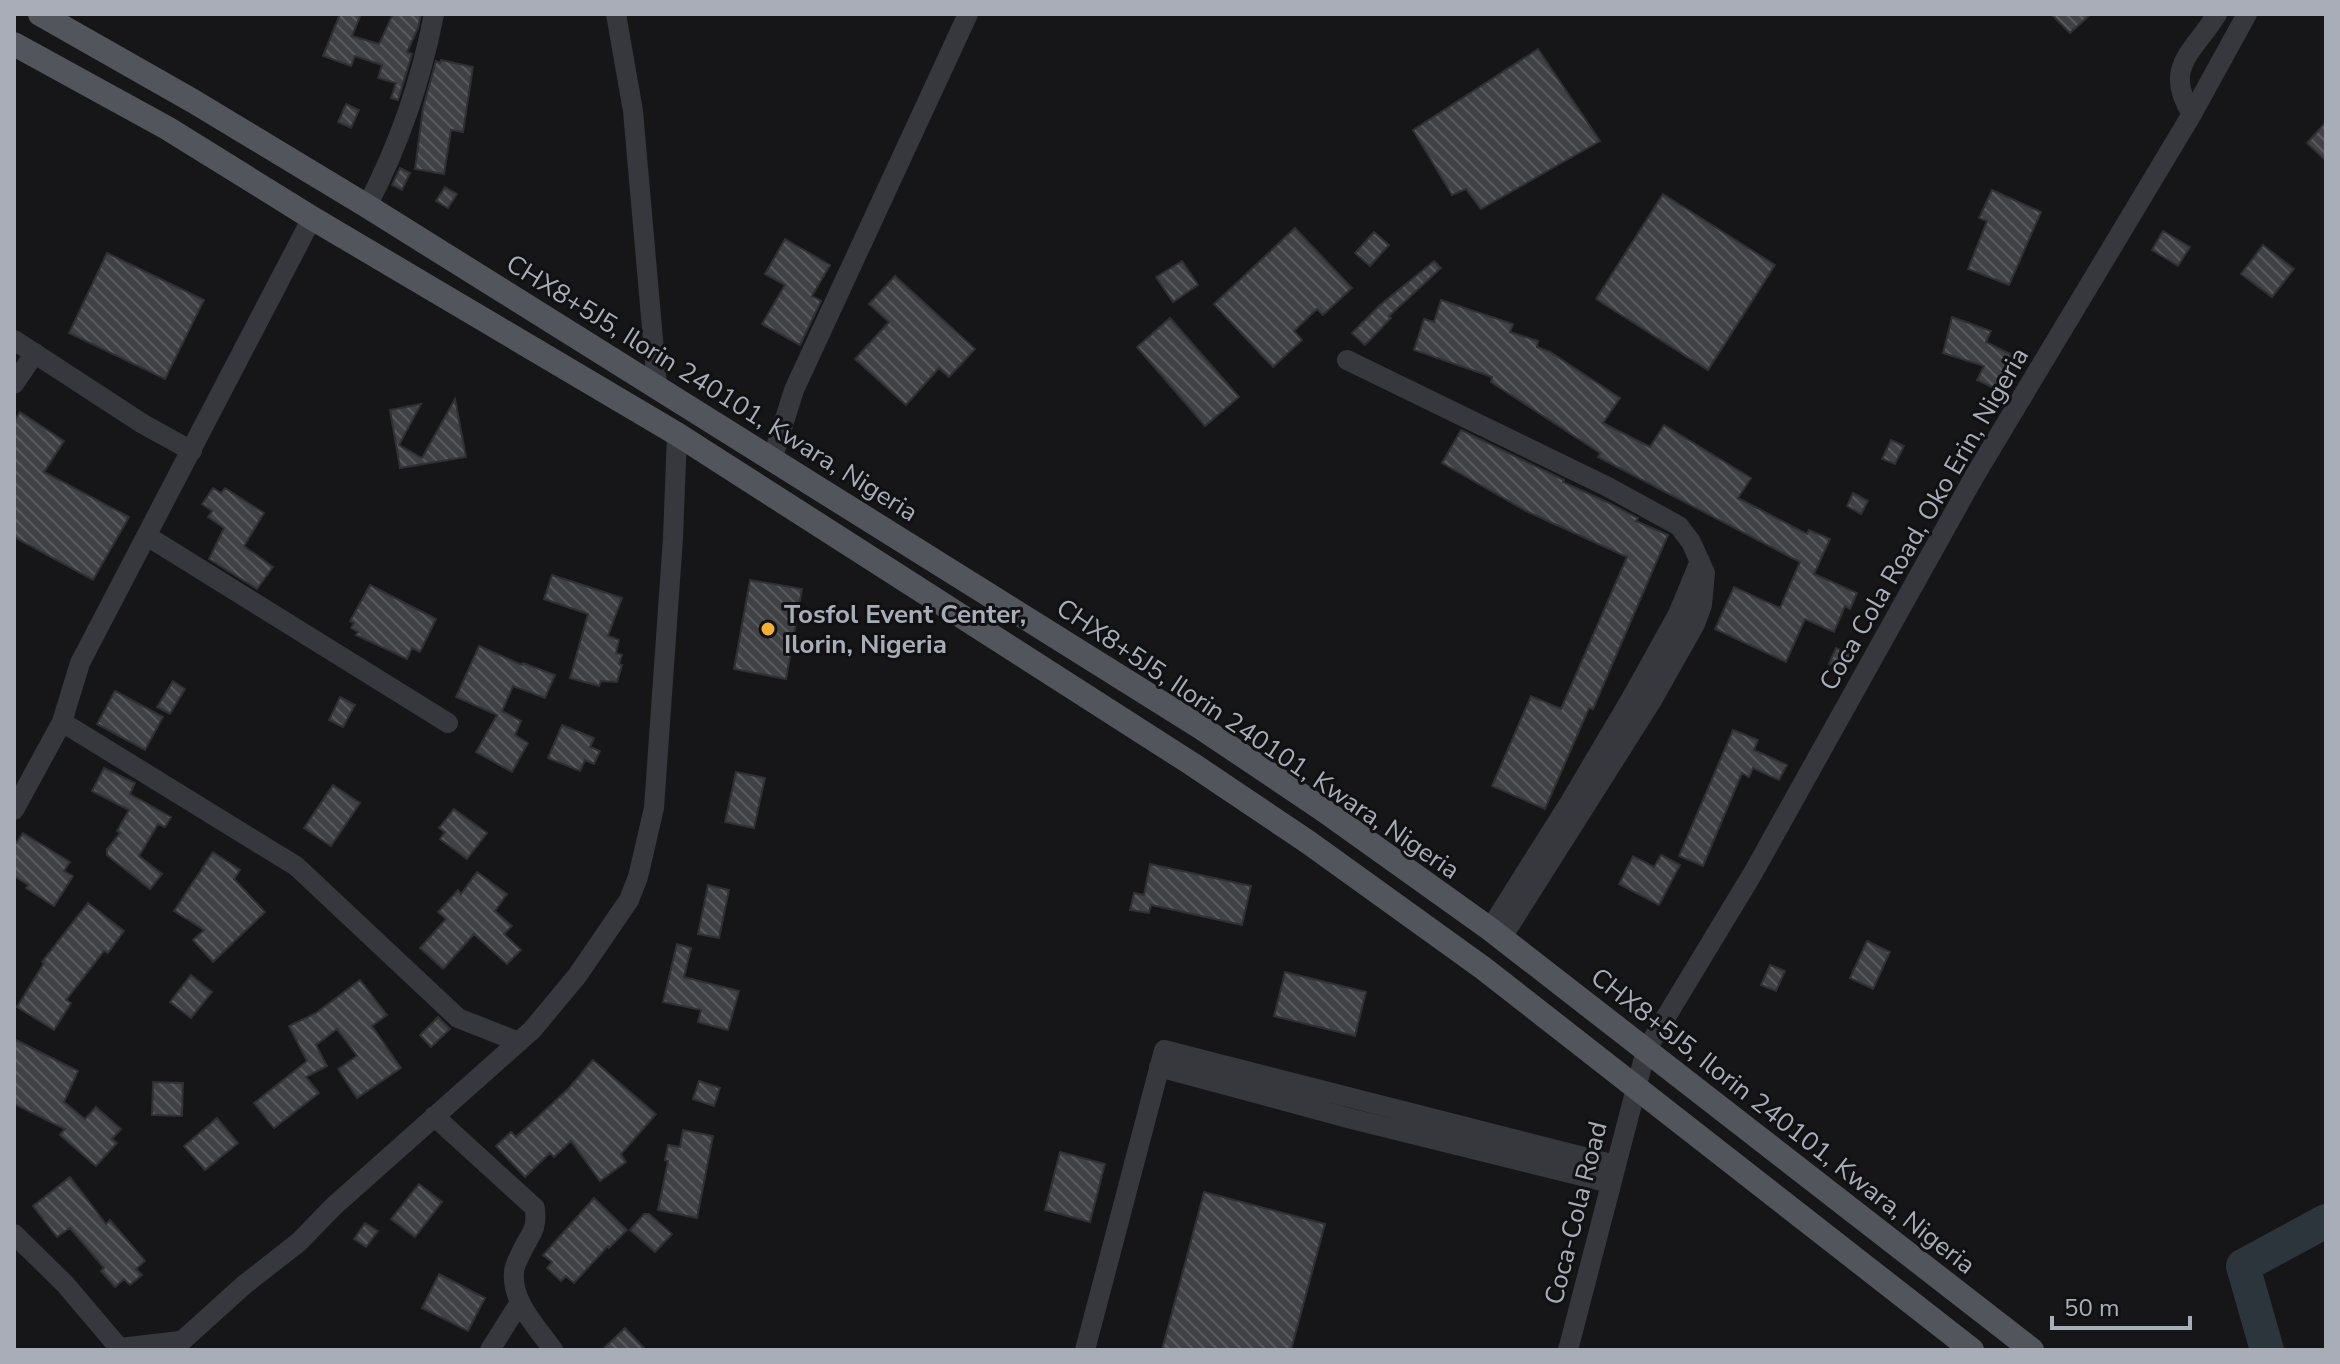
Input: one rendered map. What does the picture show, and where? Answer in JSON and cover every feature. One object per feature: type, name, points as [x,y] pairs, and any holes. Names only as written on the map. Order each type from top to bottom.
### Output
[{"type":"main road","name":"CHX8+5J5, Ilorin 240101, Kwara, Nigeria","points":[[40,14],[193,101],[367,206],[1200,727],[1322,809],[1496,934],[2032,1350]]},
{"type":"main road","points":[[14,44],[167,128],[312,218],[677,434],[1192,764],[1295,833],[1483,968],[1972,1350]]},
{"type":"street","points":[[367,206],[389,163],[419,80],[434,14]]},
{"type":"street","points":[[616,14],[633,111],[657,385]]},
{"type":"street","points":[[772,460],[794,390],[968,14]]},
{"type":"street","points":[[2192,114],[2179,94],[2183,60],[2217,14]]},
{"type":"street","name":"Coca Cola Road, Oko Erin, Nigeria","points":[[1635,1088],[1646,1050],[1753,873],[1974,477],[2192,114],[2247,14]]},
{"type":"street","points":[[14,810],[62,722],[80,663],[312,218]]},
{"type":"street","points":[[14,340],[143,424],[192,451]]},
{"type":"street","points":[[14,384],[35,353]]},
{"type":"street","points":[[1347,360],[1608,487],[1679,526],[1691,542],[1705,573],[1702,605],[1695,624],[1651,702],[1496,934]]},
{"type":"street","points":[[14,1234],[65,1284],[120,1349],[176,1346],[244,1285],[299,1242],[334,1206],[519,1042],[577,976],[629,900],[638,877],[654,808],[677,434]]},
{"type":"street","points":[[147,536],[448,723]]},
{"type":"street","points":[[62,722],[296,866],[458,1018],[519,1042]]},
{"type":"street","points":[[1085,1350],[1162,1058],[1348,1118],[1613,1174]]},
{"type":"street","name":"Coca-Cola Road","points":[[1572,1349],[1635,1088]]},
{"type":"street","points":[[434,1116],[535,1208],[537,1223],[534,1234],[525,1245],[514,1271],[520,1302],[553,1350]]},
{"type":"street","points":[[490,1350],[520,1302]]},
{"type":"building","points":[[340,14],[361,14],[352,36],[379,44],[393,14],[421,14],[407,52],[412,54],[398,100],[391,98],[396,83],[378,78],[382,65],[355,56],[351,66],[323,56]]},
{"type":"building","points":[[2051,14],[2091,14],[2070,33]]},
{"type":"building","points":[[1538,49],[1600,141],[1481,209],[1466,189],[1452,195],[1413,130]]},
{"type":"building","points":[[441,60],[473,67],[463,132],[451,130],[444,174],[415,169],[423,108],[436,61],[440,63]]},
{"type":"building","points":[[346,104],[359,110],[351,128],[338,122]]},
{"type":"building","points":[[2326,122],[2326,161],[2307,143]]},
{"type":"building","points":[[400,168],[410,173],[402,190],[392,185]]},
{"type":"building","points":[[445,187],[457,194],[448,208],[436,201]]},
{"type":"building","points":[[1992,190],[2041,212],[2009,285],[1968,269],[1987,221],[1979,218]]},
{"type":"building","points":[[1663,194],[1775,265],[1708,370],[1596,299]]},
{"type":"building","points":[[1295,228],[1352,288],[1323,315],[1317,309],[1294,331],[1302,340],[1273,367],[1214,304]]},
{"type":"building","points":[[2163,231],[2190,247],[2178,266],[2152,250]]},
{"type":"building","points":[[1374,232],[1389,245],[1370,266],[1355,253]]},
{"type":"building","points":[[785,239],[830,265],[812,296],[821,301],[800,345],[762,324],[785,285],[765,274]]},
{"type":"building","points":[[2263,245],[2294,269],[2272,297],[2241,274]]},
{"type":"building","points":[[107,253],[204,300],[165,379],[69,333]]},
{"type":"building","points":[[1182,261],[1198,285],[1173,302],[1156,277]]},
{"type":"building","points":[[1434,261],[1441,268],[1389,316],[1391,318],[1365,345],[1352,333],[1380,305]]},
{"type":"building","points":[[895,276],[975,349],[949,377],[939,368],[906,405],[855,359],[889,322],[869,304]]},
{"type":"building","points":[[1441,300],[1513,324],[1510,332],[1538,341],[1537,347],[1550,352],[1620,398],[1603,423],[1650,447],[1664,425],[1751,478],[1738,498],[1807,534],[1809,530],[1830,539],[1814,574],[1857,593],[1850,609],[1845,606],[1834,632],[1805,619],[1786,662],[1715,629],[1734,587],[1780,608],[1800,562],[1598,457],[1600,453],[1491,382],[1492,377],[1414,350],[1424,319],[1434,322]]},
{"type":"building","points":[[1952,317],[1991,331],[1986,342],[2012,355],[1996,389],[1977,380],[1984,366],[1943,353]]},
{"type":"building","points":[[1170,318],[1239,397],[1205,426],[1137,347]]},
{"type":"building","points":[[455,399],[466,457],[400,468],[390,410],[421,404],[399,445],[422,458]]},
{"type":"building","points":[[20,412],[64,441],[44,472],[129,517],[93,580],[14,537],[14,422]]},
{"type":"building","points":[[1461,430],[1668,535],[1593,709],[1589,708],[1545,809],[1492,786],[1531,696],[1561,709],[1627,557],[1526,511],[1442,463]]},
{"type":"building","points":[[1891,440],[1904,446],[1895,464],[1882,459]]},
{"type":"building","points":[[213,488],[221,493],[225,488],[264,513],[244,546],[273,567],[257,589],[209,559],[224,528],[208,517],[212,511],[202,504]]},
{"type":"building","points":[[1853,493],[1868,501],[1861,514],[1847,506]]},
{"type":"building","points":[[552,575],[622,598],[608,636],[619,640],[616,653],[622,655],[617,682],[601,681],[599,686],[570,678],[588,614],[544,599]]},
{"type":"building","name":"Tosfol Event Center, Ilorin, Nigeria","points":[[750,580],[802,589],[786,679],[734,669]]},
{"type":"building","points":[[370,585],[436,619],[420,652],[412,648],[407,659],[356,635],[358,632],[351,628],[354,623],[350,621]]},
{"type":"building","points":[[479,646],[522,665],[555,675],[545,698],[513,686],[502,711],[521,721],[515,735],[528,743],[512,772],[476,752],[497,715],[456,697]]},
{"type":"building","points":[[1836,648],[1851,655],[1844,671],[1829,664]]},
{"type":"building","points":[[173,681],[185,689],[170,714],[157,707]]},
{"type":"building","points":[[115,691],[163,717],[145,750],[97,724]]},
{"type":"building","points":[[340,697],[355,705],[343,727],[329,720]]},
{"type":"building","points":[[562,725],[594,738],[590,747],[600,751],[594,764],[585,760],[580,771],[548,758]]},
{"type":"building","points":[[1733,730],[1758,740],[1754,750],[1787,765],[1779,780],[1753,768],[1749,777],[1742,773],[1703,866],[1679,856]]},
{"type":"building","points":[[104,768],[135,783],[130,794],[171,817],[165,827],[158,824],[139,856],[162,874],[150,889],[107,855],[107,849],[120,833],[117,831],[129,810],[92,791]]},
{"type":"building","points":[[736,772],[765,778],[754,828],[725,822]]},
{"type":"building","points":[[333,785],[360,803],[331,846],[304,828]]},
{"type":"building","points":[[454,809],[487,833],[467,859],[440,839],[445,832],[439,828]]},
{"type":"building","points":[[23,833],[70,862],[64,871],[73,876],[54,906],[14,876],[14,846]]},
{"type":"building","points":[[213,852],[240,870],[234,879],[265,912],[213,962],[193,940],[204,930],[174,911]]},
{"type":"building","points":[[1661,855],[1680,865],[1659,905],[1619,884],[1633,856],[1654,867]]},
{"type":"building","points":[[1150,864],[1251,886],[1242,925],[1151,905],[1149,913],[1130,910],[1134,893],[1144,895]]},
{"type":"building","points":[[477,872],[507,894],[495,911],[512,926],[504,934],[521,950],[507,964],[474,934],[443,969],[420,948],[446,919],[438,912],[458,890],[461,894]]},
{"type":"building","points":[[708,885],[729,890],[719,938],[698,934]]},
{"type":"building","points":[[88,903],[124,931],[108,953],[104,951],[66,1000],[71,1003],[54,1030],[17,1007],[42,962]]},
{"type":"building","points":[[1867,941],[1890,952],[1873,989],[1850,978]]},
{"type":"building","points":[[677,944],[691,948],[684,977],[739,991],[728,1030],[698,1022],[701,1010],[663,1002]]},
{"type":"building","points":[[1770,965],[1785,971],[1776,991],[1761,985]]},
{"type":"building","points":[[1285,972],[1366,992],[1355,1036],[1274,1016]]},
{"type":"building","points":[[191,975],[212,992],[191,1018],[170,1002]]},
{"type":"building","points":[[360,980],[387,1015],[372,1026],[401,1068],[357,1098],[338,1069],[357,1056],[337,1029],[316,1045],[327,1066],[306,1077],[319,1093],[274,1128],[254,1103],[307,1061],[289,1026],[316,1013]]},
{"type":"building","points":[[438,1017],[450,1029],[431,1047],[420,1035]]},
{"type":"building","points":[[14,1039],[78,1071],[64,1102],[85,1119],[96,1107],[121,1129],[112,1139],[117,1143],[96,1166],[60,1135],[65,1129],[14,1104]]},
{"type":"building","points":[[593,1060],[656,1114],[621,1154],[626,1162],[600,1181],[571,1141],[554,1157],[550,1153],[525,1177],[496,1146],[511,1132],[516,1137],[568,1089]]},
{"type":"building","points":[[699,1081],[720,1088],[714,1106],[693,1099]]},
{"type":"building","points":[[153,1082],[183,1083],[182,1116],[152,1115]]},
{"type":"building","points":[[217,1118],[238,1143],[205,1170],[184,1146]]},
{"type":"building","points":[[683,1130],[713,1136],[697,1218],[658,1210],[668,1161],[665,1160],[668,1145],[680,1147]]},
{"type":"building","points":[[1060,1152],[1105,1164],[1090,1222],[1045,1210]]},
{"type":"building","points":[[70,1177],[106,1224],[110,1220],[145,1261],[136,1269],[142,1275],[130,1285],[124,1279],[115,1287],[101,1271],[104,1268],[70,1228],[57,1237],[33,1206]]},
{"type":"building","points":[[419,1184],[442,1202],[415,1237],[391,1219]]},
{"type":"building","points":[[1204,1192],[1325,1224],[1291,1350],[1162,1350]]},
{"type":"building","points":[[594,1198],[627,1230],[574,1283],[566,1276],[561,1281],[547,1268],[552,1262],[543,1255]]},
{"type":"building","points":[[644,1214],[649,1214],[672,1234],[655,1252],[630,1230]]},
{"type":"building","points":[[365,1223],[378,1231],[366,1247],[354,1239]]},
{"type":"building","points":[[439,1274],[485,1298],[468,1331],[422,1308]]},
{"type":"building","points":[[625,1328],[646,1350],[602,1350]]},
{"type":"waterway","points":[[2267,1350],[2243,1266],[2326,1221]]},
{"type":"place","name":"Tosfol Event Center, Ilorin, Nigeria","points":[[768,629]]}]
